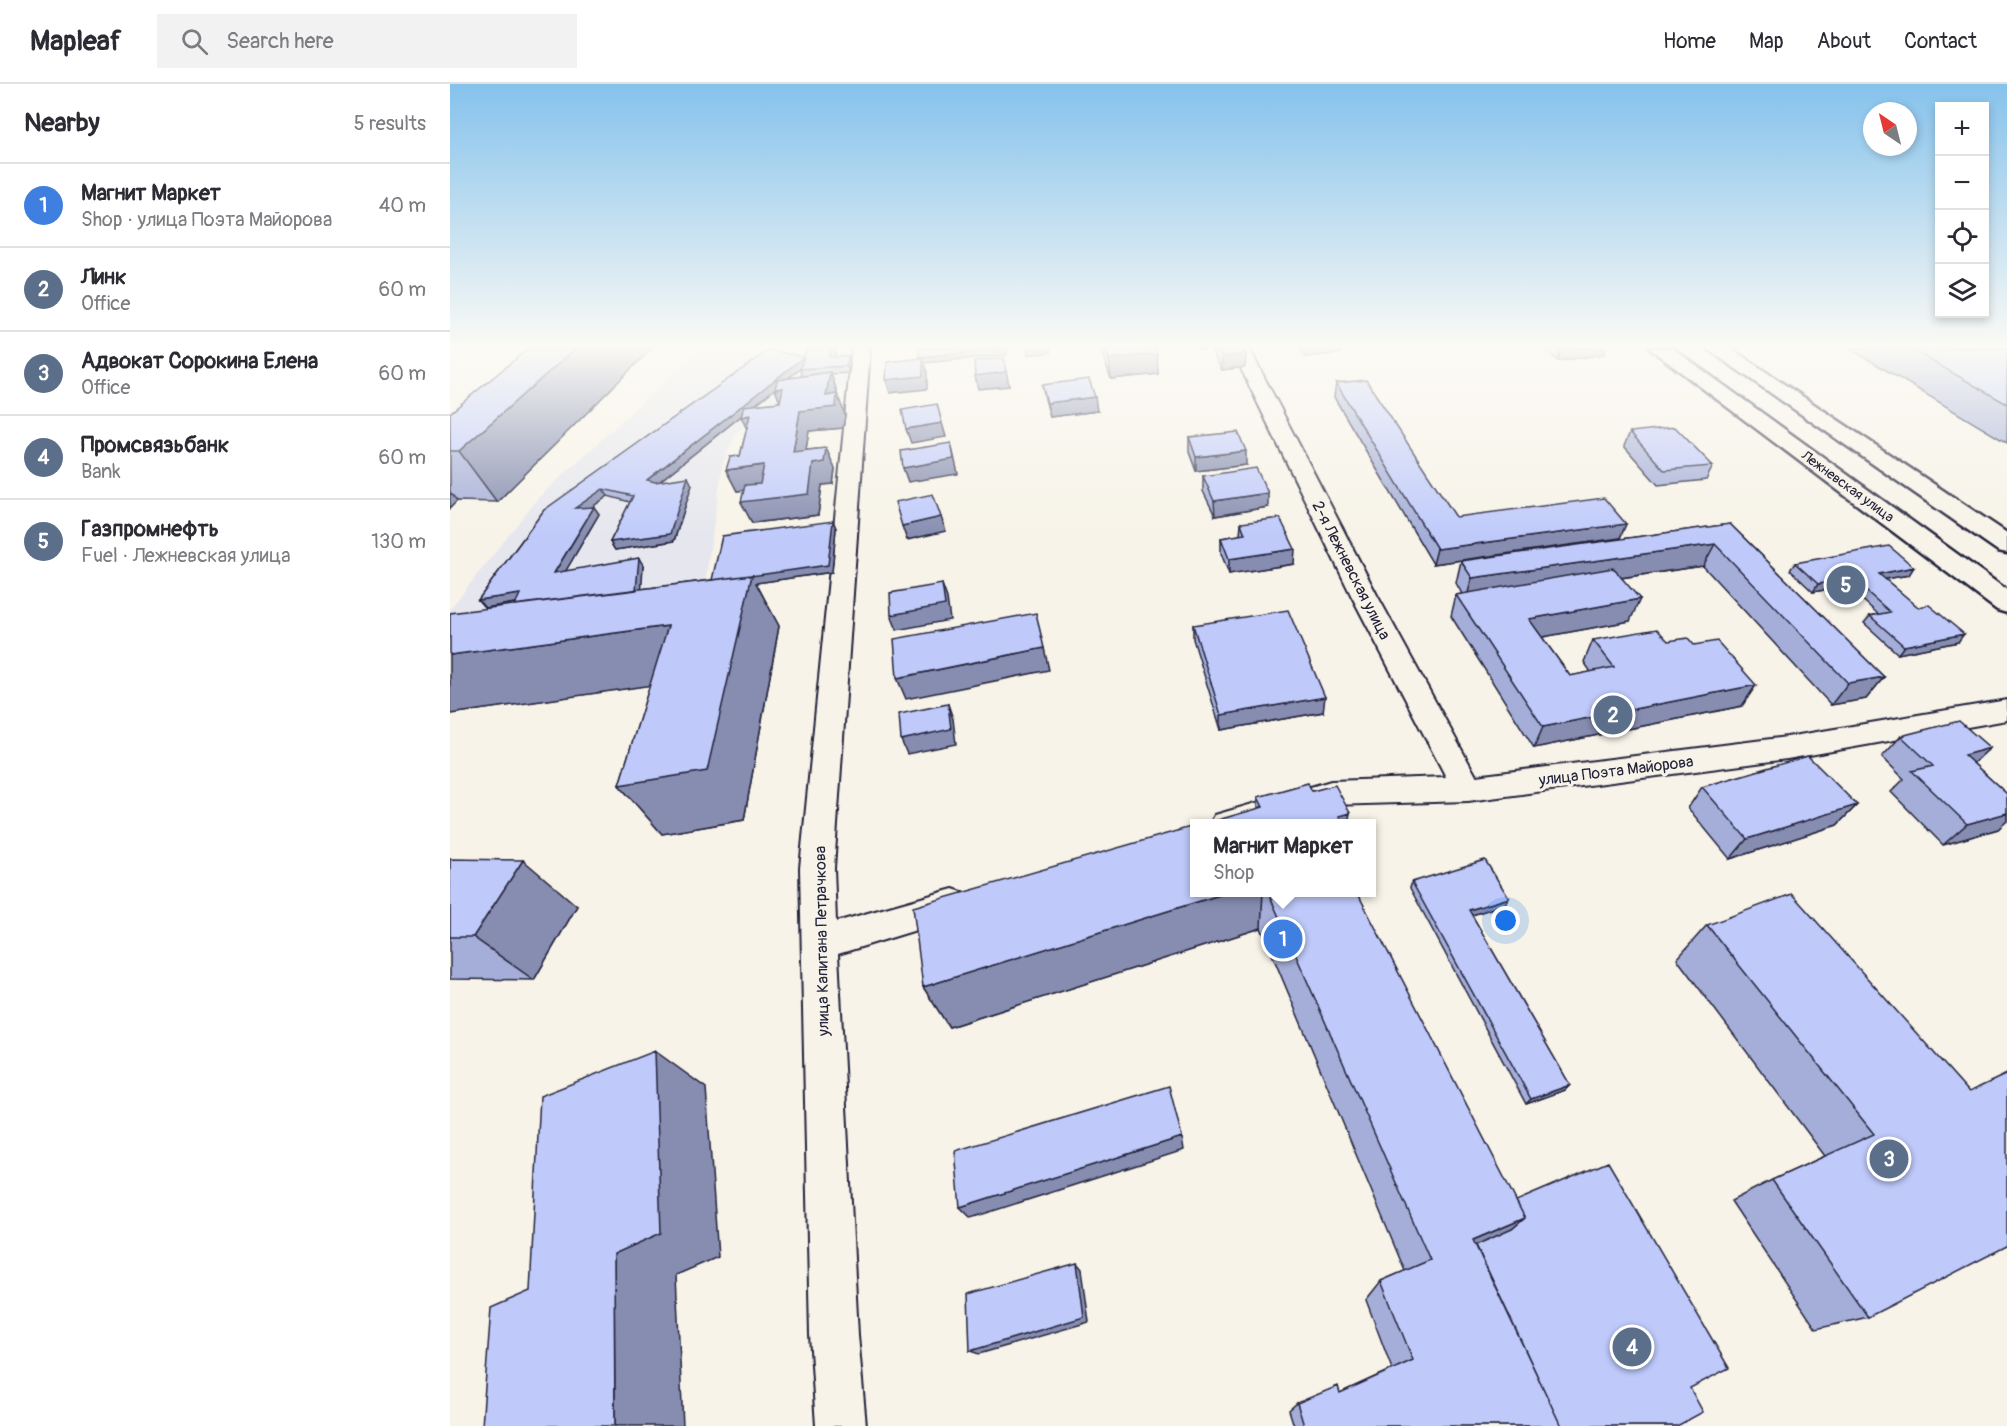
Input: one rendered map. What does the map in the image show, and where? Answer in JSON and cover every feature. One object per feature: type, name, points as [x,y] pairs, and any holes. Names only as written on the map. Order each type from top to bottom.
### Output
[{"type":"highway","name":"Лежневская улица","points":[[1746,411],[2007,604]]},
{"type":"highway","points":[[1809,411],[2007,545]]},
{"type":"street","name":"улица Капитана Петрачкова","points":[[841,1426],[834,1335],[817,868],[856,411]]},
{"type":"street","name":"2-я Лежневская улица","points":[[1271,411],[1364,595],[1468,789]]},
{"type":"street","name":"улица Поэта Майорова","points":[[1243,819],[1330,793],[1468,789],[1787,748],[2007,710]]},
{"type":"street","points":[[818,944],[978,897]]},
{"type":"shaded area","points":[[633,411],[763,411],[737,432],[723,462],[701,610],[450,647],[450,609],[538,498]]},
{"type":"building","points":[[453,411],[505,411],[459,451],[450,451],[450,413]]},
{"type":"building","points":[[684,411],[736,411],[647,480],[655,482],[688,477],[670,534],[610,542],[633,496],[603,489],[575,508],[594,507],[554,573],[639,558],[636,590],[515,605],[520,594],[478,600],[544,510]]},
{"type":"building","points":[[743,411],[803,411],[800,411],[793,452],[826,448],[824,462],[813,464],[809,494],[741,502],[745,485],[760,484],[764,465],[726,470],[730,457],[740,456],[750,415],[741,417]]},
{"type":"building","points":[[902,411],[939,411],[942,423],[906,429]]},
{"type":"building","points":[[1353,411],[1386,411],[1456,517],[1604,498],[1626,524],[1437,549]]},
{"type":"building","points":[[1675,427],[1713,466],[1664,470],[1630,432]]},
{"type":"building","points":[[1238,432],[1246,451],[1196,457],[1189,437]]},
{"type":"building","points":[[951,443],[954,459],[903,468],[901,451]]},
{"type":"building","points":[[1256,468],[1268,493],[1214,501],[1203,476]]},
{"type":"building","points":[[933,494],[941,517],[902,526],[895,502]]},
{"type":"building","points":[[1280,518],[1295,549],[1229,559],[1221,538],[1245,534],[1241,523]]},
{"type":"building","points":[[833,521],[828,565],[712,580],[722,536]]},
{"type":"building","points":[[1730,524],[1884,677],[1848,683],[1715,544],[1472,578],[1461,561]]},
{"type":"building","points":[[1889,546],[1914,567],[1879,574],[1918,607],[1929,605],[1964,634],[1904,646],[1870,616],[1890,612],[1852,579],[1818,584],[1795,563]]},
{"type":"building","points":[[1613,568],[1640,599],[1529,619],[1570,676],[1614,667],[1593,640],[1657,629],[1668,641],[1688,638],[1694,645],[1717,641],[1756,685],[1543,727],[1456,595]]},
{"type":"building","points":[[752,575],[707,771],[619,785],[668,626],[450,655],[450,613]]},
{"type":"building","points":[[942,584],[945,605],[891,615],[890,593]]},
{"type":"building","points":[[1288,610],[1325,697],[1221,715],[1193,625]]},
{"type":"building","points":[[1036,613],[1044,648],[897,678],[894,639]]},
{"type":"building","points":[[948,704],[951,729],[901,740],[899,714]]},
{"type":"building","points":[[1959,721],[1990,748],[1964,755],[2007,794],[2007,813],[1967,824],[1912,771],[1933,766],[1901,736]]},
{"type":"building","points":[[1808,756],[1857,805],[1747,839],[1702,787]]},
{"type":"building","points":[[1308,783],[1312,791],[1335,785],[1350,813],[1339,816],[1340,819],[1221,819],[1263,807],[1258,797]]},
{"type":"building","points":[[1190,827],[1190,897],[1213,897],[923,987],[913,907]]},
{"type":"building","points":[[450,859],[523,860],[473,937],[450,937]]},
{"type":"building","points":[[1485,860],[1509,898],[1469,910],[1570,1085],[1531,1099],[1412,882]]},
{"type":"building","points":[[1792,894],[1969,1092],[2007,1074],[2007,1246],[1868,1317],[1772,1180],[1874,1134],[1707,925]]},
{"type":"building","points":[[1270,897],[1360,897],[1525,1218],[1473,1240],[1561,1426],[1304,1426],[1297,1403],[1338,1386],[1340,1393],[1413,1360],[1381,1281],[1430,1260]]},
{"type":"building","points":[[655,1051],[661,1233],[614,1254],[615,1426],[482,1426],[491,1308],[530,1291],[540,1096]]},
{"type":"building","points":[[1169,1086],[1182,1137],[960,1207],[955,1151]]},
{"type":"building","points":[[1608,1162],[1729,1368],[1690,1388],[1703,1412],[1677,1426],[1561,1426],[1476,1245],[1512,1229],[1525,1218],[1516,1201]]},
{"type":"building","points":[[1077,1263],[1084,1317],[970,1351],[968,1294]]},
{"type":"place","name":"Газпромнефть","points":[[1846,585]]},
{"type":"place","name":"Линк","points":[[1613,715]]},
{"type":"place","name":"Магнит Маркет","points":[[1283,939]]},
{"type":"place","name":"Адвокат Сорокина Елена","points":[[1889,1159]]},
{"type":"place","name":"Промсвязьбанк","points":[[1632,1347]]}]
